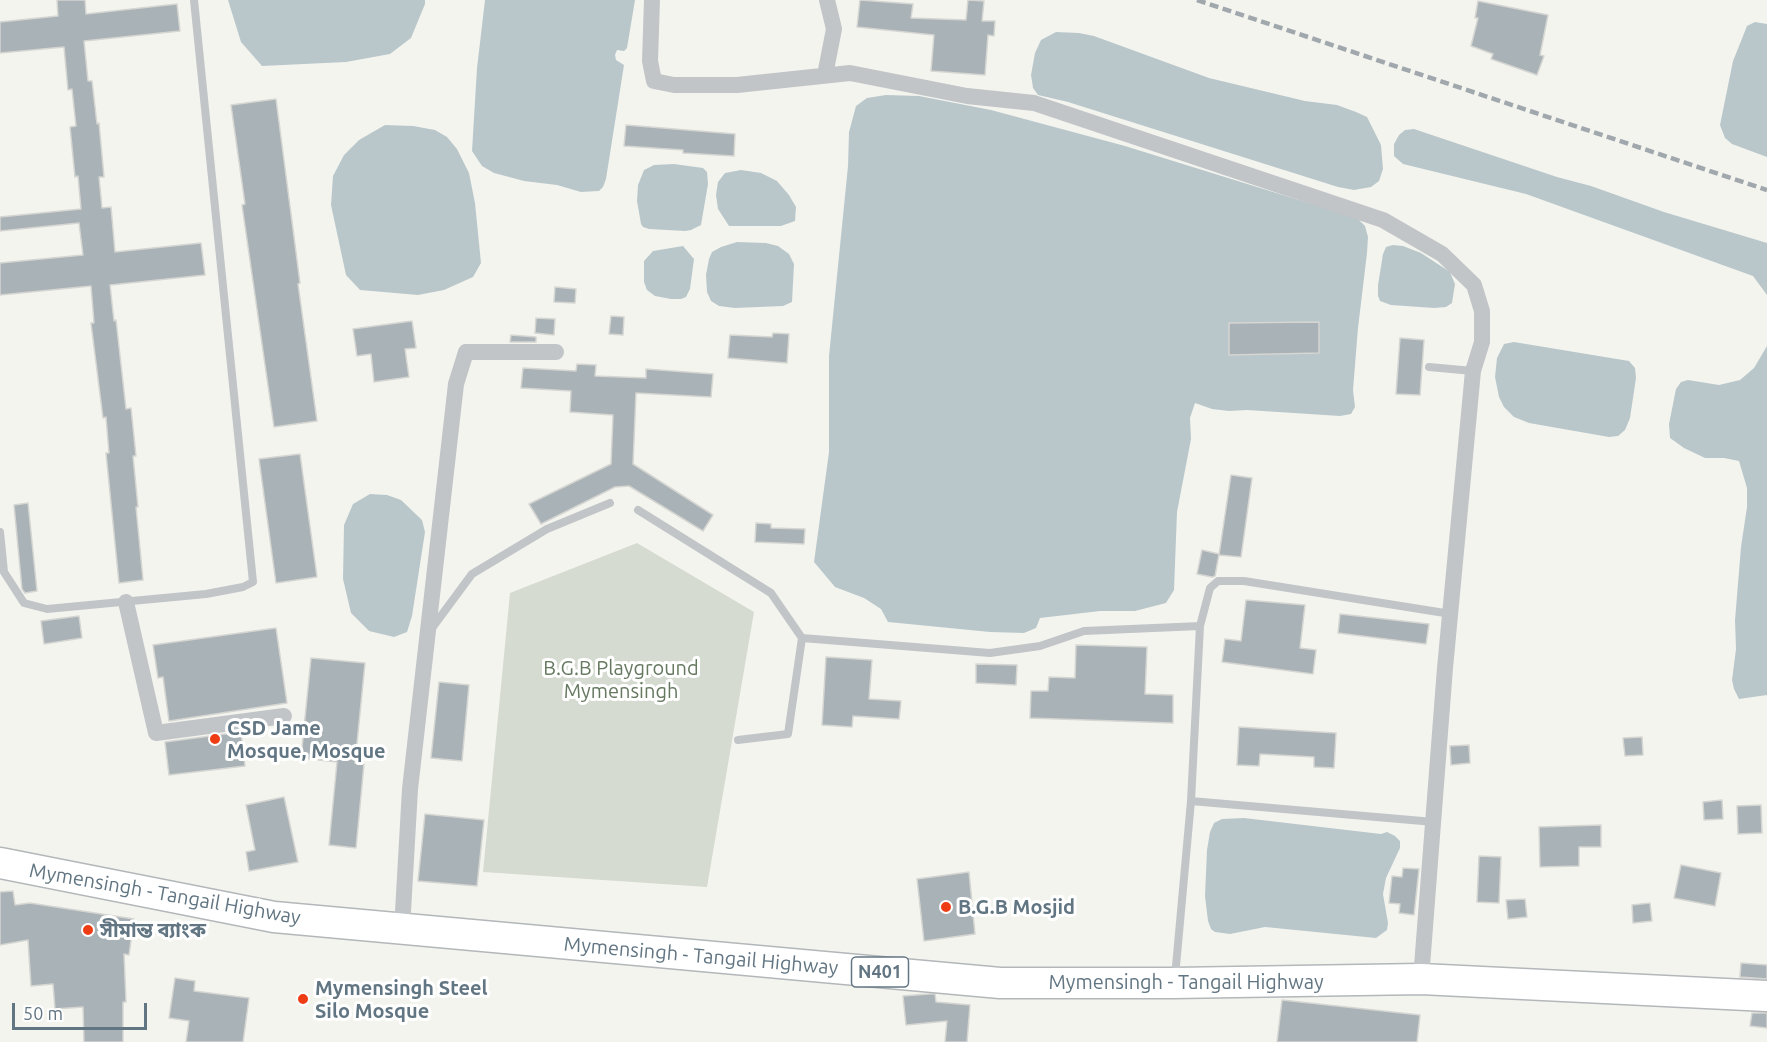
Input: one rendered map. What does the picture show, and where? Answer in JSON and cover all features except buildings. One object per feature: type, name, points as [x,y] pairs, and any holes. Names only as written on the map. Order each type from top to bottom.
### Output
[{"type":"highway","name":"Mymensingh - Tangail Highway","points":[[0,863],[274,917],[1000,983],[1421,979],[1767,996]]},
{"type":"street","points":[[652,0],[650,61],[654,81],[674,85],[737,85],[850,73],[967,96],[1034,103],[1383,220],[1442,254],[1474,285],[1482,311],[1482,342],[1473,371],[1452,614],[1445,668],[1421,979]]},
{"type":"street","points":[[825,75],[834,29],[827,0]]},
{"type":"street","points":[[402,929],[410,789],[456,384],[466,352],[556,352]]},
{"type":"street","points":[[126,602],[156,733],[284,716]]},
{"type":"lane","points":[[0,532],[4,572],[24,603],[47,609],[206,594],[243,587],[253,582],[194,0]]},
{"type":"lane","points":[[1429,367],[1473,371]]},
{"type":"lane","points":[[426,636],[472,573],[547,529],[610,503]]},
{"type":"lane","points":[[638,510],[771,593],[802,638],[788,734],[738,740]]},
{"type":"lane","points":[[1174,983],[1191,801],[1200,626],[1210,588],[1218,581],[1244,581],[1452,614]]},
{"type":"lane","points":[[802,638],[990,653],[1040,646],[1084,631],[1200,626]]},
{"type":"lane","points":[[1191,801],[1434,822]]},
{"type":"green space","name":"B.G.B Playground Mymensingh","points":[[637,543],[754,612],[707,887],[483,872],[510,593]]},
{"type":"shaded area","points":[[228,0],[425,0],[425,4],[411,38],[390,54],[346,62],[262,66],[241,42]]},
{"type":"shaded area","points":[[485,0],[635,0],[627,48],[624,51],[617,50],[615,55],[616,60],[624,65],[606,179],[599,191],[581,192],[494,173],[482,166],[472,151],[477,68]]},
{"type":"shaded area","points":[[1755,22],[1767,24],[1767,157],[1732,144],[1725,138],[1720,125],[1733,61],[1747,26]]},
{"type":"shaded area","points":[[1056,32],[1094,36],[1209,78],[1305,101],[1337,105],[1367,117],[1381,145],[1383,169],[1379,181],[1371,187],[1354,190],[1338,187],[1068,102],[1038,95],[1033,88],[1031,75],[1035,53],[1041,40]]},
{"type":"shaded area","points":[[886,95],[919,96],[991,110],[1125,146],[1357,218],[1365,226],[1368,237],[1353,390],[1355,407],[1351,414],[1340,416],[1247,410],[1229,411],[1212,409],[1195,403],[1190,418],[1191,439],[1177,512],[1174,590],[1166,603],[1135,611],[1100,611],[1040,618],[1036,628],[1024,633],[888,622],[881,609],[864,598],[835,587],[814,562],[829,452],[829,356],[848,166],[849,132],[856,106],[867,98]]},
{"type":"shaded area","points":[[385,125],[435,130],[447,137],[457,149],[469,173],[475,203],[481,263],[473,277],[444,290],[418,295],[360,290],[346,275],[331,205],[333,176],[344,155],[359,140]]},
{"type":"shaded area","points":[[1414,129],[1664,212],[1767,243],[1767,295],[1753,276],[1526,194],[1403,164],[1394,156],[1394,144],[1405,130]]},
{"type":"shaded area","points":[[674,164],[703,168],[707,172],[708,184],[701,225],[685,231],[643,227],[637,201],[638,185],[644,170],[654,165]]},
{"type":"shaded area","points":[[741,170],[761,173],[777,181],[796,207],[795,221],[781,226],[729,226],[718,209],[716,195],[718,182],[725,173]]},
{"type":"shaded area","points":[[737,242],[766,243],[778,246],[789,254],[794,264],[792,302],[783,306],[735,308],[719,306],[711,301],[707,292],[706,275],[712,252]]},
{"type":"shaded area","points":[[1393,245],[1421,253],[1450,272],[1455,284],[1452,303],[1446,307],[1434,308],[1391,305],[1380,301],[1378,285],[1383,254],[1386,247]]},
{"type":"shaded area","points":[[683,246],[694,259],[690,289],[686,297],[671,299],[655,296],[647,290],[644,282],[644,261],[653,251]]},
{"type":"shaded area","points":[[1514,342],[1629,361],[1635,368],[1636,378],[1630,418],[1625,430],[1618,436],[1609,437],[1529,423],[1514,417],[1504,407],[1499,397],[1495,377],[1497,358],[1504,344]]},
{"type":"shaded area","points":[[1767,346],[1767,695],[1739,699],[1732,680],[1747,488],[1739,461],[1705,458],[1684,448],[1670,438],[1669,424],[1676,389],[1681,382],[1688,380],[1719,385],[1740,380],[1754,368]]},
{"type":"shaded area","points":[[370,494],[387,495],[401,500],[422,520],[425,532],[412,616],[407,632],[394,637],[369,631],[351,613],[343,579],[344,525],[353,504]]},
{"type":"shaded area","points":[[1244,818],[1381,834],[1387,832],[1395,836],[1400,841],[1400,848],[1386,878],[1383,894],[1387,930],[1376,938],[1265,927],[1230,934],[1215,932],[1211,929],[1205,896],[1210,832],[1214,823],[1222,819]]},
{"type":"railway","points":[[1197,0],[1767,190]]},
{"type":"place","name":"CSD Jame Mosque, Mosque","points":[[215,739]]},
{"type":"place","name":"B.G.B Mosjid","points":[[946,907]]},
{"type":"place","name":"সীমান্ত ব্যাংক","points":[[88,930]]},
{"type":"place","name":"Mymensingh Steel Silo Mosque","points":[[303,999]]}]
